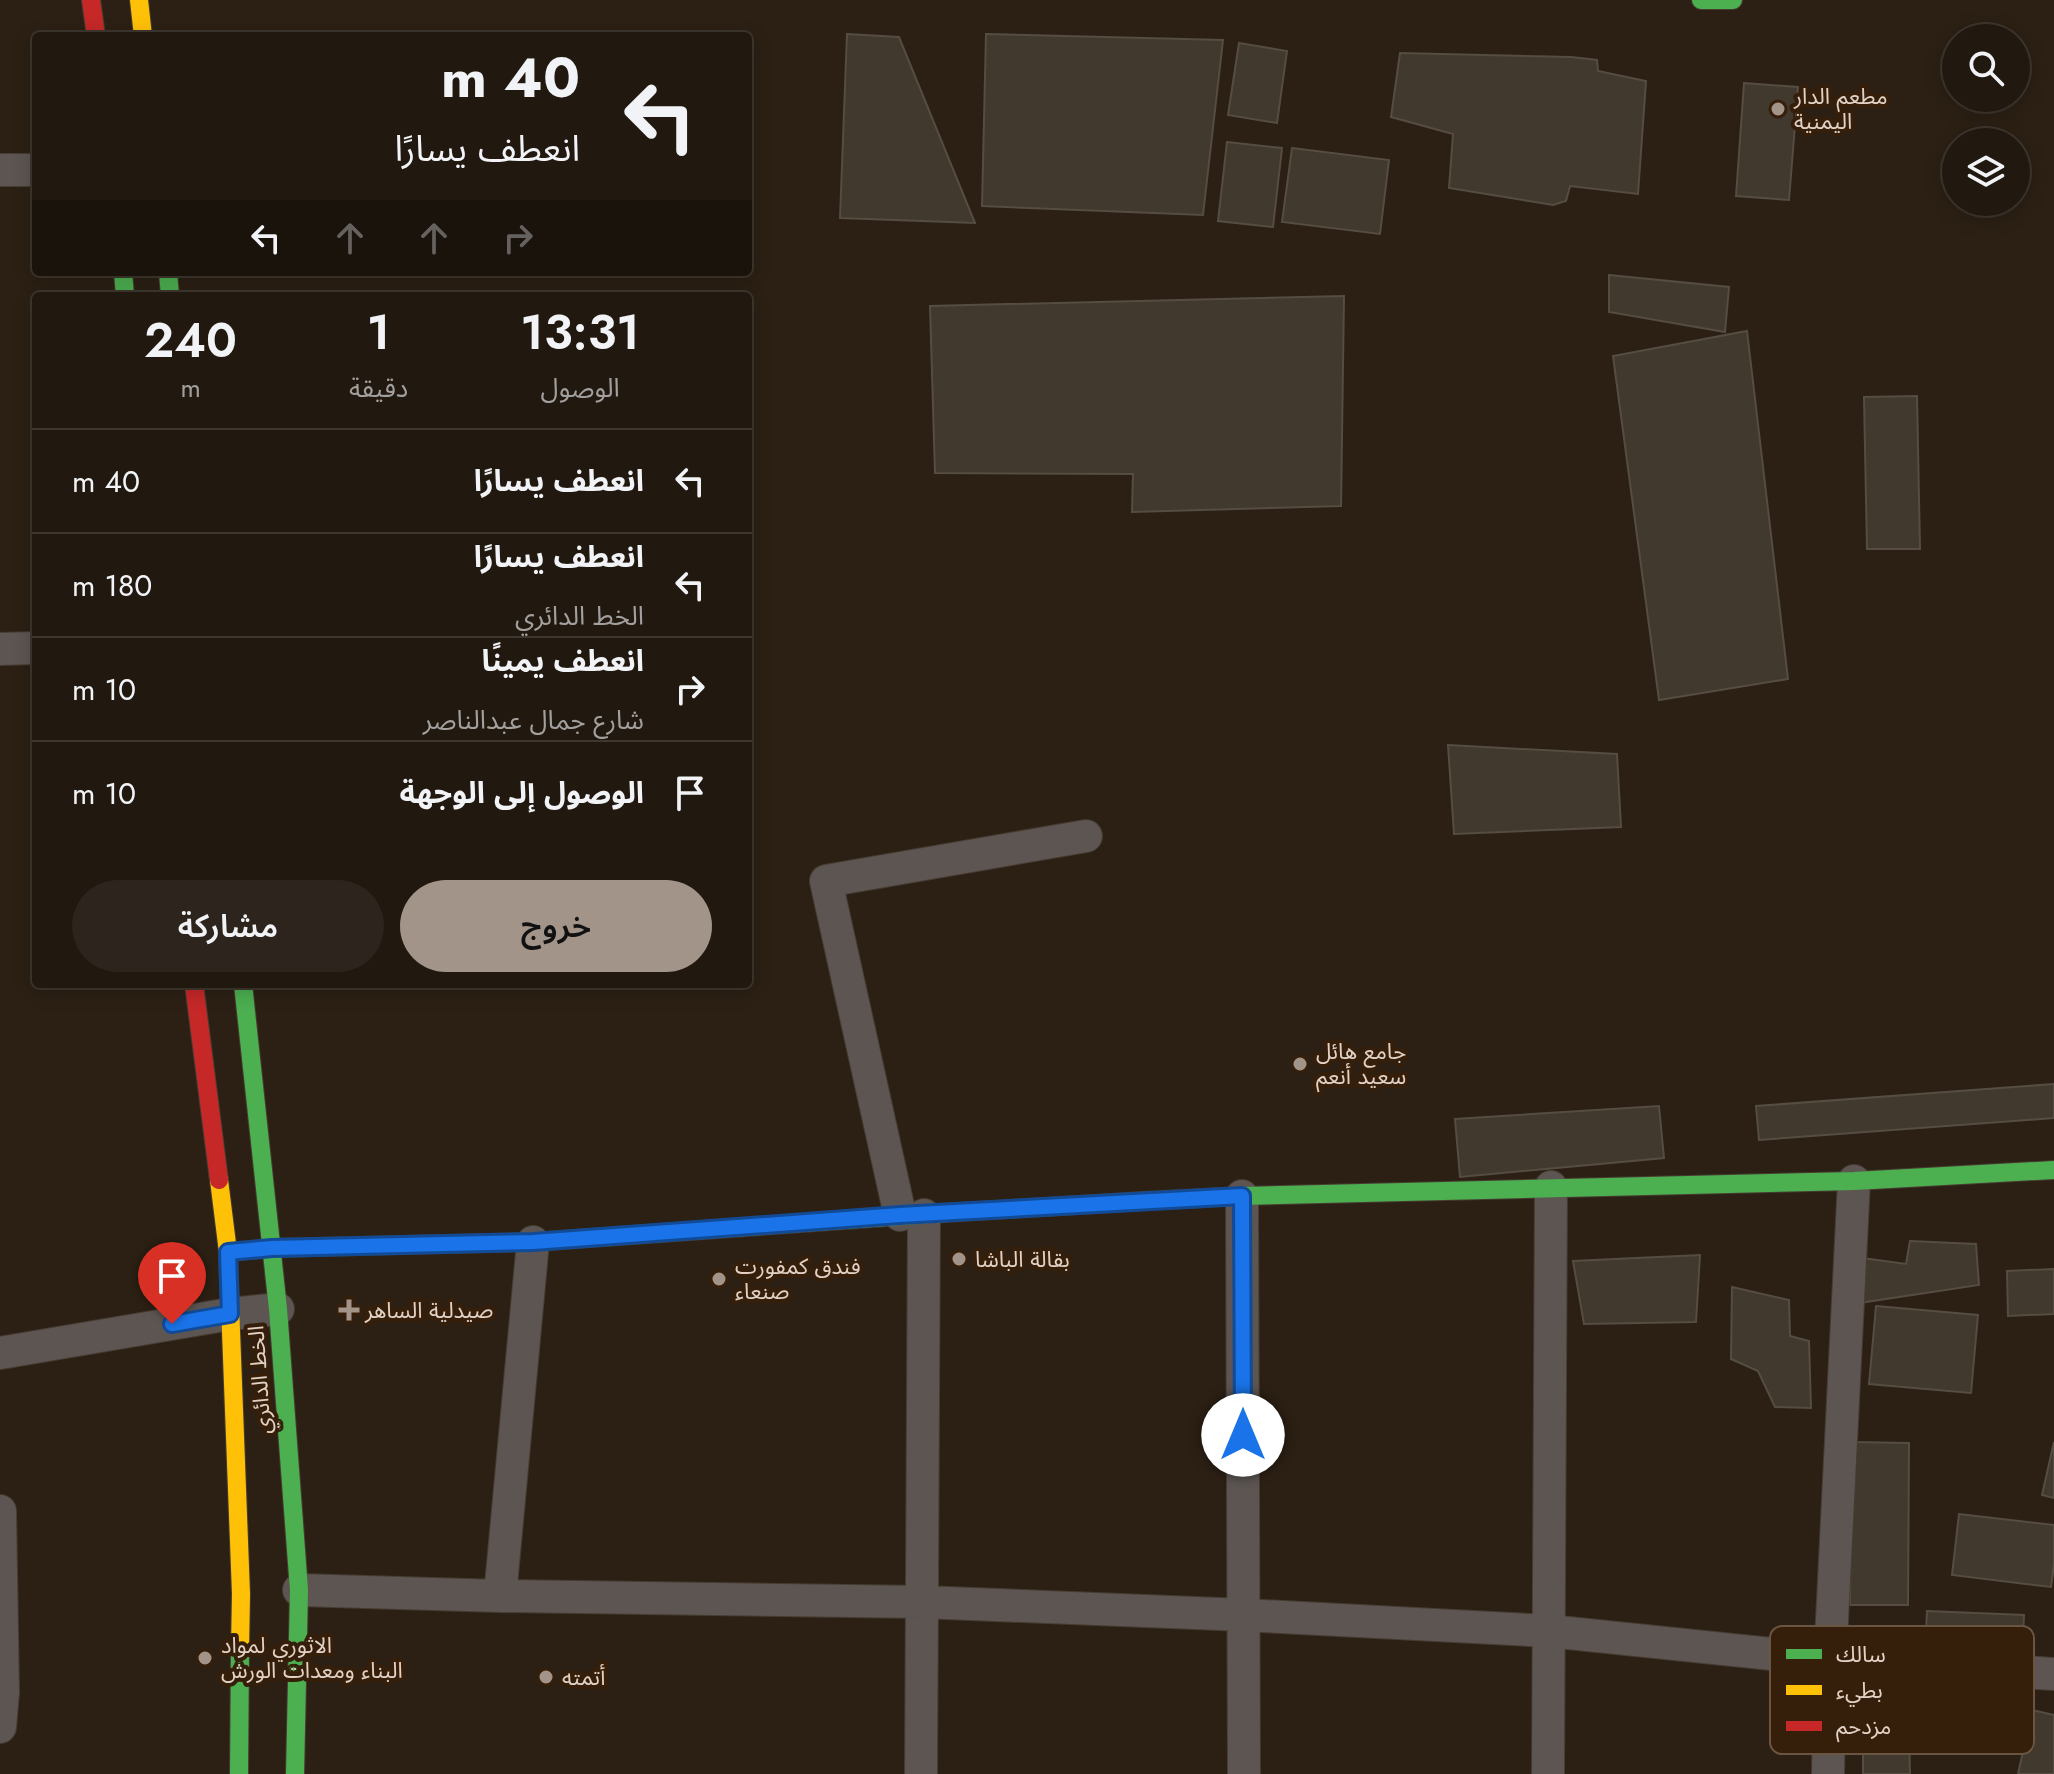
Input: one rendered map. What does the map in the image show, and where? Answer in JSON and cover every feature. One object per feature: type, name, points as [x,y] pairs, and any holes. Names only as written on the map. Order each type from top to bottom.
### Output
[{"type":"street","points":[[91,0],[95,32]]},
{"type":"street","points":[[139,0],[143,32]]},
{"type":"street","points":[[1701,0],[1733,0]]},
{"type":"street","points":[[0,170],[32,170]]},
{"type":"street","points":[[0,649],[32,648]]},
{"type":"street","points":[[921,1774],[922,1602],[912,1215],[826,881],[1086,836]]},
{"type":"street","name":"الخط الدائري","points":[[195,988],[228,1252],[241,1594],[239,1774]]},
{"type":"street","name":"الخط الدائري","points":[[243,988],[278,1309],[299,1590],[295,1774]]},
{"type":"street","points":[[228,1252],[272,1248],[533,1242],[912,1215],[1242,1196],[1854,1181],[2054,1170]]},
{"type":"street","points":[[1832,1626],[1854,1181]]},
{"type":"street","points":[[1548,1774],[1551,1187]]},
{"type":"street","points":[[1242,1196],[1244,1774]]},
{"type":"street","points":[[500,1596],[533,1242]]},
{"type":"street","points":[[0,1353],[230,1314],[278,1309]]},
{"type":"street","points":[[0,1511],[0,1727]]},
{"type":"street","points":[[299,1590],[922,1602],[1244,1615],[1549,1631],[1770,1654]]},
{"type":"street","points":[[2034,1673],[2054,1674]]},
{"type":"street","points":[[1828,1754],[1828,1774]]},
{"type":"building","points":[[847,34],[899,37],[975,223],[840,218]]},
{"type":"building","points":[[986,34],[1223,40],[1203,215],[982,206]]},
{"type":"building","points":[[1239,43],[1287,51],[1277,123],[1228,115]]},
{"type":"building","points":[[1400,53],[1571,57],[1597,60],[1598,71],[1646,81],[1638,194],[1570,186],[1566,201],[1553,205],[1449,188],[1453,134],[1391,117]]},
{"type":"building","points":[[1744,83],[1798,87],[1789,200],[1736,196]]},
{"type":"building","points":[[1227,142],[1282,148],[1273,227],[1218,221]]},
{"type":"building","points":[[1292,148],[1389,160],[1380,234],[1282,222]]},
{"type":"building","points":[[1609,275],[1729,287],[1725,332],[1609,312]]},
{"type":"building","points":[[1344,296],[1341,506],[1132,512],[1133,474],[935,473],[930,306]]},
{"type":"building","points":[[1747,331],[1788,679],[1659,700],[1613,356]]},
{"type":"building","points":[[1917,396],[1920,549],[1867,549],[1864,397]]},
{"type":"building","points":[[1448,745],[1617,754],[1621,827],[1454,834]]},
{"type":"building","points":[[2054,1084],[2054,1118],[1759,1140],[1756,1106]]},
{"type":"building","points":[[1659,1106],[1664,1158],[1460,1177],[1455,1119]]},
{"type":"building","points":[[1910,1241],[1976,1244],[1979,1285],[1859,1303],[1855,1257],[1906,1264]]},
{"type":"building","points":[[1700,1255],[1696,1322],[1584,1324],[1573,1261]]},
{"type":"building","points":[[2054,1269],[2054,1314],[2008,1316],[2007,1271]]},
{"type":"building","points":[[1732,1287],[1789,1300],[1790,1336],[1809,1341],[1811,1408],[1775,1407],[1758,1371],[1731,1359]]},
{"type":"building","points":[[1876,1306],[1978,1315],[1971,1393],[1869,1384]]},
{"type":"building","points":[[1851,1442],[1909,1443],[1908,1605],[1850,1605]]},
{"type":"building","points":[[2054,1442],[2054,1498],[2042,1495]]},
{"type":"building","points":[[1959,1514],[2054,1525],[2051,1587],[1952,1575]]},
{"type":"building","points":[[1927,1611],[2024,1615],[2023,1626],[1926,1626]]},
{"type":"building","points":[[2034,1710],[2054,1715],[2054,1774],[2018,1774],[2022,1754],[2034,1754]]},
{"type":"building","points":[[1863,1754],[1910,1754],[1910,1774],[1863,1774]]},
{"type":"traffic: fast","points":[[1701,0],[1733,0]]},
{"type":"traffic: fast","points":[[123,276],[125,292]]},
{"type":"traffic: fast","points":[[168,276],[170,292]]},
{"type":"traffic: fast","points":[[243,988],[278,1309],[299,1590],[295,1774]]},
{"type":"traffic: fast","points":[[1144,1201],[1854,1181],[2054,1170]]},
{"type":"traffic: fast","points":[[228,1252],[272,1248],[533,1242],[944,1213]]},
{"type":"traffic: fast","points":[[239,1774],[240,1649]]},
{"type":"traffic: slow","points":[[139,0],[143,32]]},
{"type":"traffic: slow","points":[[219,1180],[228,1252],[241,1594],[240,1649]]},
{"type":"traffic: jam","points":[[91,0],[95,32]]},
{"type":"traffic: jam","points":[[195,988],[219,1180]]},
{"type":"traffic: jam","points":[[944,1213],[1144,1201]]},
{"type":"place","name":"مطعم الدار اليمنية","points":[[1778,109]]},
{"type":"place","name":"جامع هائل سعيد أنعم","points":[[1300,1064]]},
{"type":"place","name":"بقالة الباشا","points":[[959,1259]]},
{"type":"place","name":"فندق كمفورت صنعاء","points":[[719,1279]]},
{"type":"place","name":"صيدلية الساهر","points":[[349,1310]]},
{"type":"place","name":"الاثوري لمواد البناء ومعدات الورش","points":[[205,1658]]},
{"type":"place","name":"أتمته","points":[[546,1677]]},
{"type":"route","points":[[172,1324],[230,1314],[228,1252],[272,1248],[533,1242],[900,1215],[1242,1196],[1243,1435]]}]
